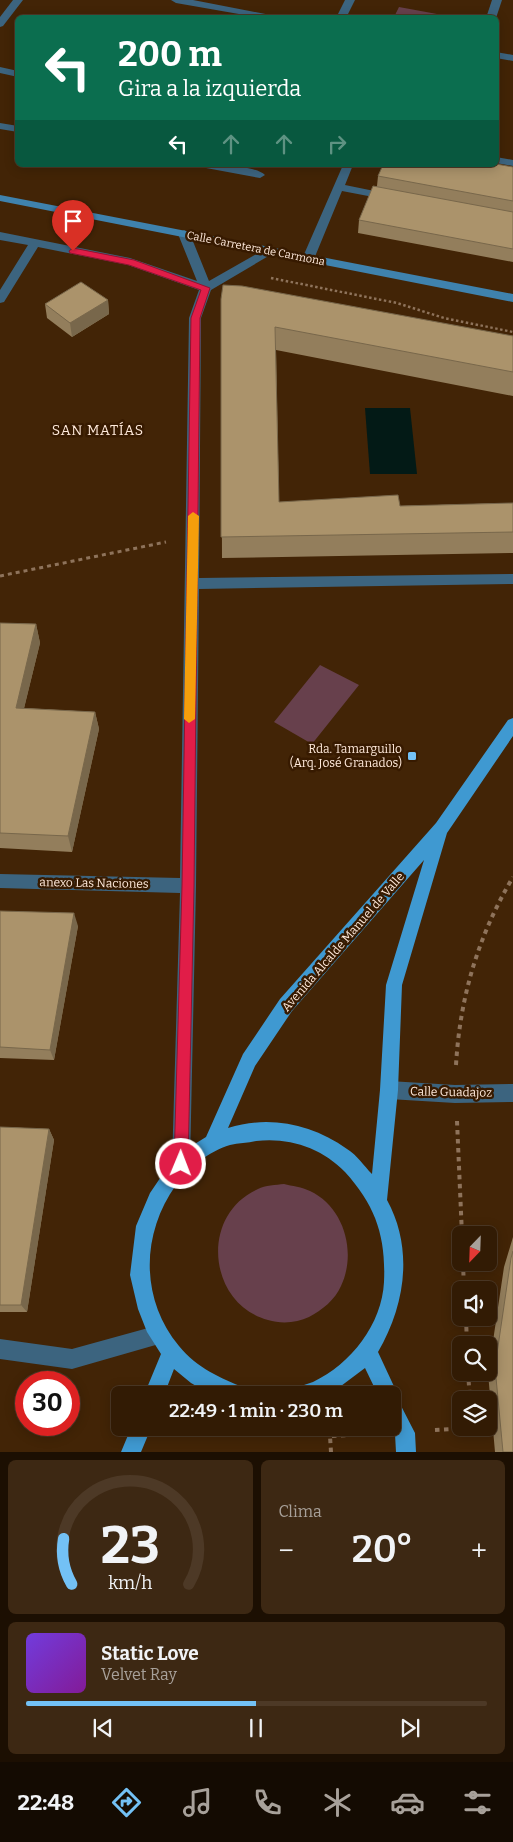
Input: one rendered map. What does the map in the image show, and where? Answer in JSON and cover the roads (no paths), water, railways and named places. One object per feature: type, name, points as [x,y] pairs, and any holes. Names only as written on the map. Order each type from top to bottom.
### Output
[{"type":"main road","name":"Calle Carretera de Carmona","points":[[0,198],[513,298]]},
{"type":"main road","name":"Avenida Alcalde Manuel de Valle","points":[[213,1142],[250,1060],[286,1005],[442,828],[513,724]]},
{"type":"main road","name":"Avenida Alcalde Manuel de Valle","points":[[379,1198],[389,1090],[394,984],[442,828]]},
{"type":"main road","points":[[217,1386],[199,1378],[171,1353],[159,1336],[150,1316],[140,1275],[143,1234],[157,1196],[181,1164],[213,1142],[249,1130],[286,1131],[323,1142],[355,1166],[379,1198],[393,1234],[396,1274],[388,1315],[368,1351],[340,1377],[321,1386]]},
{"type":"main road","points":[[368,1351],[384,1386]]},
{"type":"main road","points":[[158,1386],[171,1353]]},
{"type":"main road","points":[[401,1425],[405,1433],[406,1452]]},
{"type":"main road","points":[[131,1452],[138,1436]]},
{"type":"street","points":[[2,18],[18,0]]},
{"type":"street","points":[[181,0],[264,15]]},
{"type":"street","points":[[342,15],[350,0]]},
{"type":"street","points":[[492,15],[497,0]]},
{"type":"street","points":[[2,18],[15,18]]},
{"type":"street","points":[[499,56],[513,58]]},
{"type":"street","points":[[0,70],[15,73]]},
{"type":"street","points":[[0,126],[15,129]]},
{"type":"street","points":[[499,161],[513,163]]},
{"type":"street","points":[[217,167],[260,175]]},
{"type":"street","points":[[308,259],[347,167]]},
{"type":"street","points":[[339,187],[397,198]]},
{"type":"street","points":[[184,234],[206,288]]},
{"type":"street","points":[[0,236],[130,262],[206,288]]},
{"type":"street","points":[[0,299],[34,243]]},
{"type":"street","points":[[181,1164],[188,886],[190,584],[193,536],[195,318],[206,288],[271,251]]},
{"type":"street","points":[[190,584],[513,579]]},
{"type":"street","name":"anexo Las Naciones","points":[[0,881],[188,886]]},
{"type":"street","name":"Calle Guadajoz","points":[[389,1090],[455,1094],[513,1093]]},
{"type":"street","points":[[0,1349],[72,1358],[159,1336]]},
{"type":"water","points":[[365,408],[410,408],[417,474],[370,474]]},
{"type":"place","name":"Rda. Tamarguillo (Arq. José Granados)","points":[[412,756]]},
{"type":"district","name":"SAN MATÍAS","points":[[98,430]]}]
